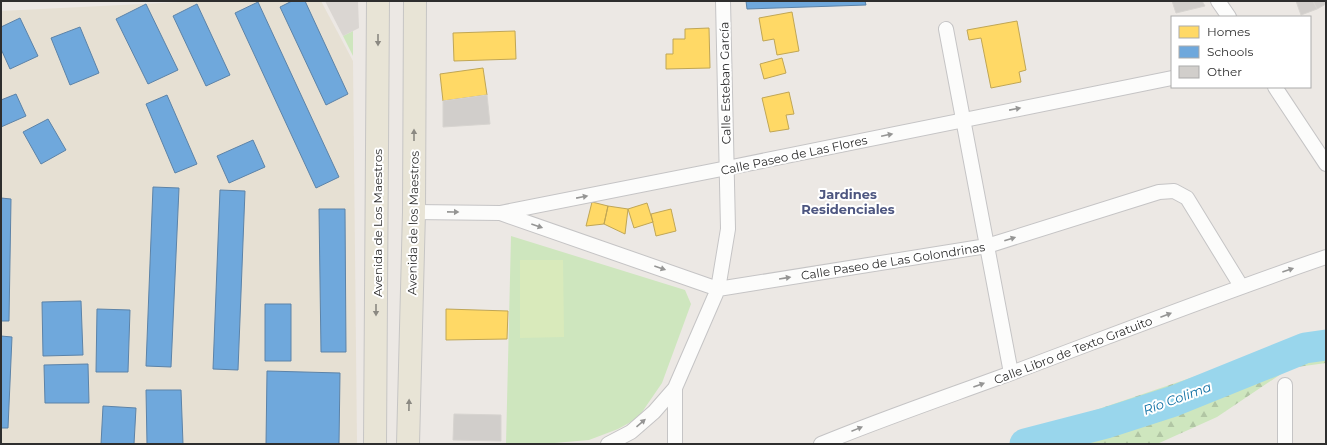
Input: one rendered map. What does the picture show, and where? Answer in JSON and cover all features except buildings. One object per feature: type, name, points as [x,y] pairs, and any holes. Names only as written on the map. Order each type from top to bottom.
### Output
[{"type":"main road","name":"Avenida de Los Maestros","points":[[375,444],[378,1]]},
{"type":"main road","name":"Avenida de los Maestros","points":[[408,444],[414,212],[414,1]]},
{"type":"street","name":"Calle Esteban García","points":[[675,444],[675,388],[718,289],[728,229],[723,1]]},
{"type":"street","points":[[1218,1],[1228,16]]},
{"type":"street","points":[[946,29],[1011,373]]},
{"type":"street","name":"Calle Paseo de Las Flores","points":[[414,212],[500,213],[1171,78]]},
{"type":"street","points":[[1276,88],[1326,164]]},
{"type":"street","name":"Calle Paseo de Las Golondrinas","points":[[500,213],[718,289],[987,246],[1159,192],[1174,191],[1187,198],[1241,286]]},
{"type":"street","name":"Calle Libro de Texto Gratuito","points":[[821,444],[868,425],[1011,373],[1241,286],[1326,257]]},
{"type":"street","points":[[1285,385],[1285,444]]},
{"type":"street","points":[[608,444],[631,432],[654,412],[675,388]]},
{"type":"shaded area","points":[[201,1],[321,1],[353,61],[357,444],[1,444],[1,11]]},
{"type":"shaded area","points":[[325,1],[358,1],[359,28],[343,36]]},
{"type":"green space","points":[[353,31],[353,56],[343,36]]},
{"type":"green space","points":[[511,236],[685,290],[691,304],[662,383],[638,418],[618,429],[589,440],[543,444],[506,444]]},
{"type":"green space","points":[[520,260],[563,260],[564,337],[520,338]]},
{"type":"green space","points":[[1326,332],[1326,363],[1290,368],[1217,417],[1157,444],[1014,444],[1010,439]]},
{"type":"waterway","name":"Río Colima","points":[[1025,444],[1106,423],[1174,401],[1305,348],[1326,345]]},
{"type":"district","name":"Jardines Residenciales","points":[[848,202]]}]
